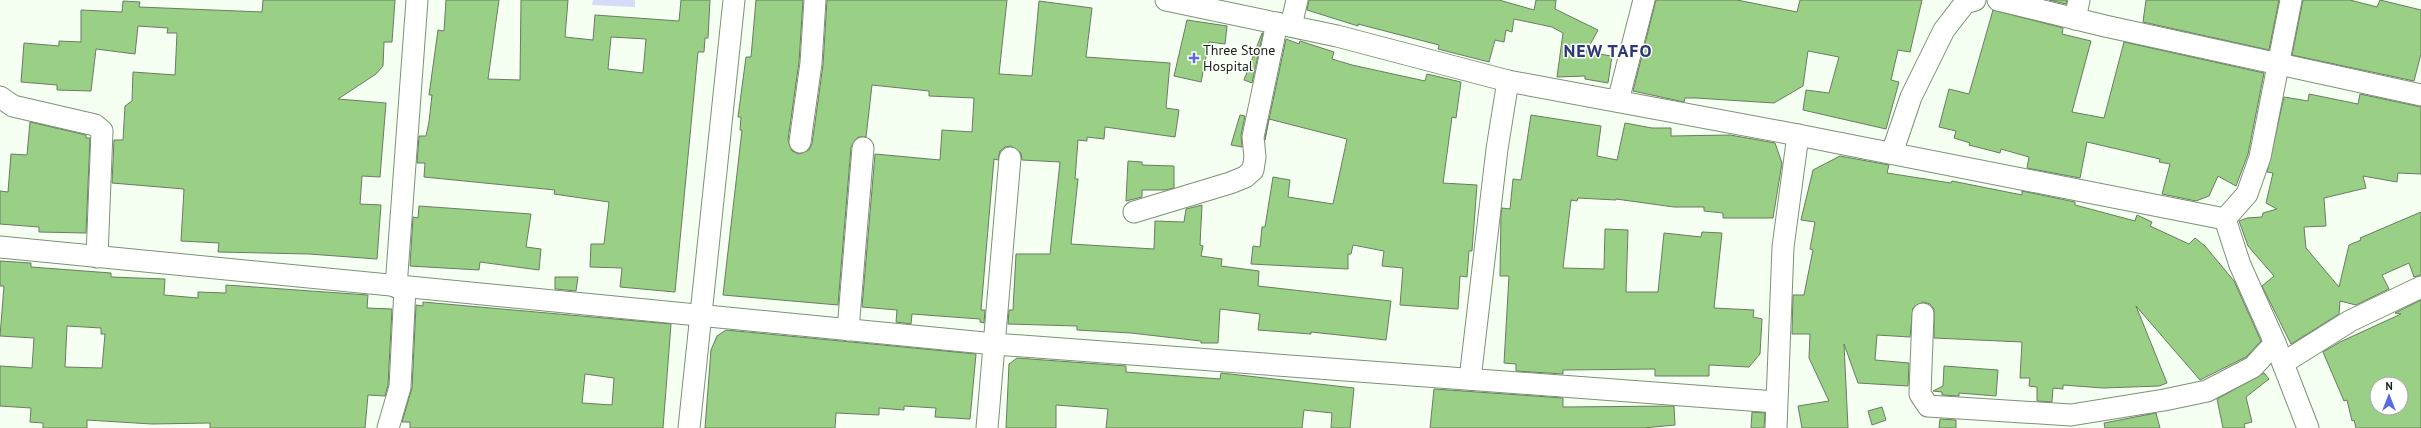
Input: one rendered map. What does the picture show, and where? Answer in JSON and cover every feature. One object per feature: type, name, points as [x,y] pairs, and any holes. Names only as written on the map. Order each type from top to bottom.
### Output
[{"type":"street","points":[[388,428],[400,387],[400,288],[417,0]]},
{"type":"street","points":[[689,428],[734,0]]},
{"type":"street","points":[[800,142],[811,63],[815,0]]},
{"type":"street","points":[[1166,0],[1337,36],[1508,81],[1892,153],[2225,219]]},
{"type":"street","points":[[1134,212],[1230,183],[1246,177],[1253,170],[1255,157],[1254,137],[1284,24],[1298,0]]},
{"type":"street","points":[[1618,101],[1644,0]]},
{"type":"street","points":[[1892,153],[1911,97],[1944,30],[1965,3],[1976,0]]},
{"type":"street","points":[[1998,0],[2077,9],[2278,65],[2421,95]]},
{"type":"street","points":[[2225,219],[2247,194],[2260,157],[2291,0]]},
{"type":"street","points":[[1470,379],[1497,149],[1508,81]]},
{"type":"street","points":[[0,97],[13,106],[95,125],[102,131],[98,257]]},
{"type":"street","points":[[1776,428],[1783,247],[1798,135]]},
{"type":"street","points":[[848,330],[863,148]]},
{"type":"street","points":[[987,428],[1010,158]]},
{"type":"street","points":[[2225,219],[2240,265],[2275,343],[2308,428]]},
{"type":"street","points":[[0,247],[400,288],[701,315],[995,344],[1776,402]]},
{"type":"street","points":[[2283,363],[2350,321],[2421,287]]},
{"type":"street","points":[[1923,314],[1920,394],[1928,406],[2070,415],[2164,400],[2207,391],[2253,367],[2275,343]]},
{"type":"shaded area","points":[[593,0],[635,0],[635,7],[592,5]]},
{"type":"building","points":[[263,0],[395,0],[392,42],[384,42],[383,66],[376,74],[338,99],[386,103],[380,177],[362,176],[360,204],[381,205],[377,259],[309,254],[218,252],[219,243],[181,241],[184,189],[112,183],[114,140],[123,140],[125,106],[132,101],[133,72],[175,75],[177,33],[167,33],[168,28],[138,26],[135,54],[96,49],[91,91],[57,90],[57,85],[21,82],[24,43],[59,46],[59,41],[81,42],[81,10],[122,12],[123,1],[140,2],[139,7],[262,12]]},
{"type":"building","points":[[446,0],[499,0],[488,79],[520,80],[521,0],[568,0],[565,37],[593,40],[595,15],[679,21],[681,0],[710,0],[708,38],[705,38],[704,52],[698,52],[675,292],[620,287],[622,268],[590,267],[591,244],[604,244],[609,202],[554,194],[555,190],[424,177],[425,163],[417,163],[419,136],[426,136],[432,95],[429,95],[438,30],[444,31]],"holes":[[[611,37],[646,39],[643,73],[608,69]]]},
{"type":"building","points":[[756,0],[803,0],[799,62],[788,140],[792,151],[799,154],[809,150],[812,144],[823,65],[827,0],[1007,0],[999,74],[1032,76],[1039,1],[1092,8],[1086,57],[1170,63],[1166,108],[1179,110],[1175,137],[1105,127],[1104,139],[1087,137],[1087,141],[1078,140],[1075,179],[1078,179],[1071,244],[1154,249],[1155,221],[1184,222],[1186,209],[1202,205],[1200,245],[1203,246],[1201,256],[1222,259],[1221,266],[1259,271],[1258,286],[1391,301],[1386,340],[1311,332],[1311,334],[1258,330],[1260,314],[1220,309],[1218,343],[1201,343],[1201,341],[1131,333],[1077,330],[1077,326],[1008,324],[1009,310],[1013,310],[1016,254],[1050,254],[1060,162],[1022,160],[1021,153],[1011,146],[1005,147],[1000,151],[998,160],[994,159],[981,310],[985,310],[984,323],[980,322],[980,319],[912,314],[911,324],[896,322],[897,310],[862,307],[875,154],[940,160],[942,130],[972,132],[974,98],[929,96],[929,91],[872,85],[866,137],[858,137],[851,147],[838,305],[723,295],[742,130],[740,130],[741,117],[738,117],[746,57],[751,57]]},
{"type":"building","points":[[1309,0],[1499,0],[1534,10],[1536,0],[1556,0],[1555,9],[1598,30],[1586,52],[1612,56],[1608,83],[1585,79],[1585,76],[1557,77],[1563,33],[1552,27],[1514,19],[1512,32],[1506,30],[1504,42],[1495,40],[1489,62],[1438,49],[1439,45],[1358,24],[1358,26],[1307,10]]},
{"type":"building","points":[[1656,0],[1737,0],[1797,12],[1800,0],[1922,0],[1910,52],[1898,50],[1891,80],[1899,82],[1886,129],[1803,110],[1806,90],[1829,93],[1839,57],[1808,51],[1803,86],[1774,103],[1696,98],[1685,98],[1684,102],[1633,91]]},
{"type":"building","points":[[2049,0],[2067,0],[2066,4]]},
{"type":"building","points":[[2146,0],[2279,0],[2269,50],[2143,22]]},
{"type":"building","points":[[2303,0],[2350,0],[2377,7],[2380,0],[2421,10],[2421,54],[2414,81],[2292,55]]},
{"type":"building","points":[[1993,10],[2063,28],[2062,34],[2091,41],[2072,112],[2104,118],[2124,42],[2264,73],[2248,154],[2236,186],[2218,176],[2209,196],[2196,201],[2162,194],[2170,164],[2159,162],[2160,159],[2087,142],[2080,178],[2027,168],[2029,157],[2001,149],[2000,153],[1969,145],[1970,143],[1954,138],[1956,131],[1939,127],[1949,89],[1969,94]]},
{"type":"building","points":[[1187,20],[1227,26],[1225,44],[1209,42],[1201,82],[1174,76]]},
{"type":"building","points":[[1263,33],[1252,83],[1244,80]]},
{"type":"building","points":[[1286,39],[1299,44],[1300,41],[1334,52],[1332,59],[1352,65],[1425,81],[1427,74],[1461,82],[1456,118],[1452,117],[1443,183],[1477,185],[1472,251],[1469,251],[1467,277],[1460,276],[1458,309],[1400,305],[1403,268],[1382,266],[1384,251],[1353,245],[1351,254],[1348,254],[1348,269],[1251,264],[1253,246],[1260,247],[1262,227],[1265,227],[1273,177],[1290,180],[1288,197],[1333,204],[1347,139],[1269,119]]},
{"type":"building","points":[[2309,94],[2358,104],[2360,94],[2421,107],[2421,174],[2398,173],[2397,182],[2363,176],[2366,188],[2324,198],[2326,226],[2304,227],[2306,248],[2339,287],[2349,245],[2361,240],[2360,238],[2421,212],[2421,275],[2414,277],[2409,263],[2382,275],[2389,289],[2356,305],[2340,301],[2339,314],[2291,344],[2262,286],[2274,276],[2248,246],[2239,221],[2247,218],[2262,217],[2263,213],[2277,209],[2266,203],[2273,173],[2267,172],[2284,97],[2308,101]]},
{"type":"building","points":[[1240,115],[1245,116],[1241,135],[1242,147],[1231,145]]},
{"type":"building","points":[[1531,115],[1601,126],[1597,156],[1617,160],[1625,123],[1652,128],[1671,128],[1671,136],[1730,135],[1775,143],[1782,163],[1773,218],[1723,218],[1723,213],[1704,211],[1704,207],[1674,207],[1616,199],[1578,198],[1577,201],[1571,200],[1563,268],[1604,269],[1605,229],[1628,230],[1626,292],[1658,292],[1664,233],[1701,237],[1702,232],[1722,233],[1714,308],[1754,310],[1753,317],[1762,319],[1760,354],[1749,367],[1709,365],[1709,376],[1655,376],[1655,369],[1563,370],[1563,374],[1516,371],[1516,364],[1504,363],[1509,276],[1500,276],[1501,214],[1502,208],[1510,209],[1513,179],[1521,180]]},
{"type":"building","points":[[30,122],[86,135],[86,138],[90,138],[86,233],[39,232],[39,227],[0,224],[0,191],[8,192],[11,154],[27,155]]},
{"type":"building","points":[[1840,156],[1889,165],[1887,173],[1951,183],[1952,181],[2022,195],[2022,191],[2075,202],[2075,205],[2135,221],[2137,215],[2152,222],[2150,226],[2189,244],[2195,238],[2205,246],[2234,281],[2261,341],[2246,357],[2200,380],[2136,306],[2167,383],[2159,386],[2103,388],[2063,385],[2063,389],[2053,388],[2052,402],[2037,401],[2037,387],[2029,386],[2030,378],[2020,378],[2022,342],[1934,338],[1934,309],[1930,304],[1923,302],[1913,308],[1910,337],[1877,335],[1875,360],[1909,363],[1908,386],[1858,383],[1844,344],[1848,428],[1802,428],[1798,406],[1829,401],[1809,358],[1810,334],[1792,334],[1793,295],[1804,295],[1813,250],[1810,249],[1815,222],[1801,220],[1813,170]]},
{"type":"building","points":[[1128,161],[1142,162],[1142,165],[1174,166],[1174,188],[1165,190],[1142,190],[1142,197],[1126,201]]},
{"type":"building","points":[[419,206],[531,214],[526,247],[541,249],[539,270],[480,262],[479,270],[410,266],[413,217],[418,218]]},
{"type":"building","points":[[0,261],[31,263],[31,267],[111,273],[111,277],[165,279],[164,295],[198,298],[198,292],[226,293],[226,285],[368,295],[367,308],[392,309],[388,385],[385,396],[368,395],[365,428],[210,428],[210,423],[152,424],[87,420],[87,428],[43,428],[43,423],[30,422],[31,408],[0,406],[0,366],[32,368],[34,338],[0,336],[4,286],[0,286]],"holes":[[[67,326],[101,328],[101,334],[105,334],[102,368],[65,367]]]},
{"type":"building","points":[[555,277],[578,277],[576,291],[555,289]]},
{"type":"building","points":[[2421,300],[2421,428],[2356,428],[2354,420],[2352,421],[2347,400],[2344,401],[2323,352],[2340,342],[2401,314],[2395,313]]},
{"type":"building","points":[[423,302],[671,324],[663,428],[410,428],[410,422],[402,422],[412,388],[416,305],[423,306]],"holes":[[[585,374],[614,378],[612,405],[582,403]]]},
{"type":"building","points":[[726,330],[976,354],[970,419],[935,417],[936,408],[904,406],[904,410],[879,408],[879,415],[836,413],[835,428],[705,428],[711,350],[717,336]]},
{"type":"building","points":[[1017,358],[1126,366],[1126,372],[1220,379],[1221,373],[1354,388],[1350,428],[1331,428],[1332,413],[1304,410],[1302,428],[1106,428],[1108,409],[1056,405],[1056,428],[1006,428],[1009,364]]},
{"type":"building","points":[[1944,366],[1998,370],[1996,396],[1959,393],[1959,396],[1942,395],[1942,392],[1933,391],[1943,386]]},
{"type":"building","points":[[2264,373],[2269,379],[2246,397],[2252,422],[2244,424],[2245,428],[2223,428],[2217,399]]},
{"type":"building","points":[[1434,389],[1563,398],[1563,407],[1674,406],[1675,425],[1643,428],[1430,428]]},
{"type":"building","points":[[1882,407],[1886,420],[1872,425],[1868,411]]},
{"type":"building","points":[[1752,412],[1765,413],[1764,428],[1751,428]]},
{"type":"building","points":[[2156,413],[2160,428],[2105,428],[2104,423]]},
{"type":"building","points":[[1940,419],[1956,420],[1956,428],[1939,428]]},
{"type":"place","name":"Three Stone Hospital","points":[[1194,58]]},
{"type":"district","name":"NEW TAFO","points":[[1608,51]]}]
